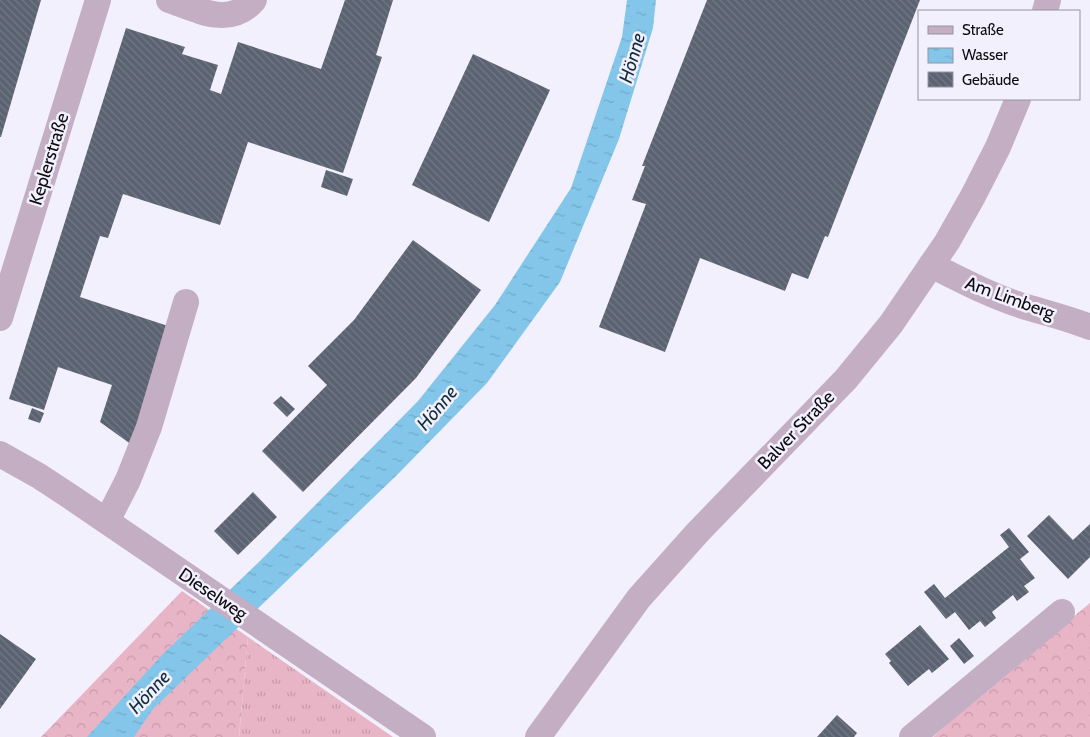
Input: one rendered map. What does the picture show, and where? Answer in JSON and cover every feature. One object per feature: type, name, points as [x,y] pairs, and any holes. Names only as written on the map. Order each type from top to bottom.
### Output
[{"type":"street","name":"Keplerstraße","points":[[0,318],[98,0]]},
{"type":"street","points":[[169,0],[212,15],[232,15],[247,8],[254,0]]},
{"type":"street","name":"Balver Straße","points":[[538,737],[639,598],[698,532],[846,379],[891,324],[947,242],[973,196],[998,147],[1018,100]]},
{"type":"street","name":"Am Limberg","points":[[931,265],[1022,306],[1071,319],[1090,327]]},
{"type":"street","points":[[107,521],[128,480],[149,427],[186,302]]},
{"type":"street","name":"Dieselweg","points":[[0,454],[39,476],[107,521],[423,737]]},
{"type":"street","points":[[912,737],[1062,612]]},
{"type":"green space","points":[[182,591],[248,637],[239,737],[41,737]]},
{"type":"green space","points":[[1090,603],[1090,737],[933,737],[997,680]]},
{"type":"green space","points":[[248,637],[393,737],[239,737]]},
{"type":"water","name":"Hönne","points":[[627,0],[656,0],[653,28],[619,139],[560,282],[487,383],[396,476],[153,709],[134,737],[87,737],[163,654],[261,560],[418,401],[495,305],[571,188],[622,37]]},
{"type":"building","points":[[0,0],[41,0],[1,137],[0,137]]},
{"type":"building","points":[[345,0],[393,0],[376,55],[382,57],[343,173],[248,142],[220,225],[123,194],[108,238],[100,236],[80,297],[168,326],[132,445],[100,422],[112,385],[58,367],[44,410],[9,399],[126,28],[185,47],[182,54],[218,65],[210,90],[221,94],[238,42],[321,69]]},
{"type":"building","points":[[707,0],[920,0],[828,237],[825,236],[808,279],[792,273],[785,291],[700,258],[665,352],[599,327],[646,204],[632,200],[645,166],[642,166]]},
{"type":"building","points":[[473,54],[550,90],[489,222],[412,185]]},
{"type":"building","points":[[326,170],[353,179],[347,196],[321,187]]},
{"type":"building","points":[[413,240],[481,290],[416,378],[303,492],[262,451],[327,385],[308,366],[354,320]]},
{"type":"building","points":[[281,396],[295,409],[287,417],[273,403]]},
{"type":"building","points":[[32,408],[44,413],[40,423],[28,419]]},
{"type":"building","points":[[253,492],[277,517],[238,555],[214,531]]},
{"type":"building","points":[[1049,515],[1073,540],[1090,524],[1090,557],[1068,579],[1027,536]]},
{"type":"building","points":[[1009,528],[1029,552],[1020,559],[1035,578],[1024,586],[1029,592],[1017,601],[1013,595],[992,612],[996,618],[985,627],[980,621],[969,630],[955,612],[946,619],[924,592],[934,584],[945,598],[1009,547],[1000,535]]},
{"type":"building","points":[[920,625],[949,659],[932,673],[929,669],[908,686],[889,663],[891,661],[885,654]]},
{"type":"building","points":[[0,634],[36,659],[0,709]]},
{"type":"building","points":[[959,638],[974,656],[964,664],[950,646]]},
{"type":"building","points":[[837,715],[857,733],[854,737],[817,737]]}]
